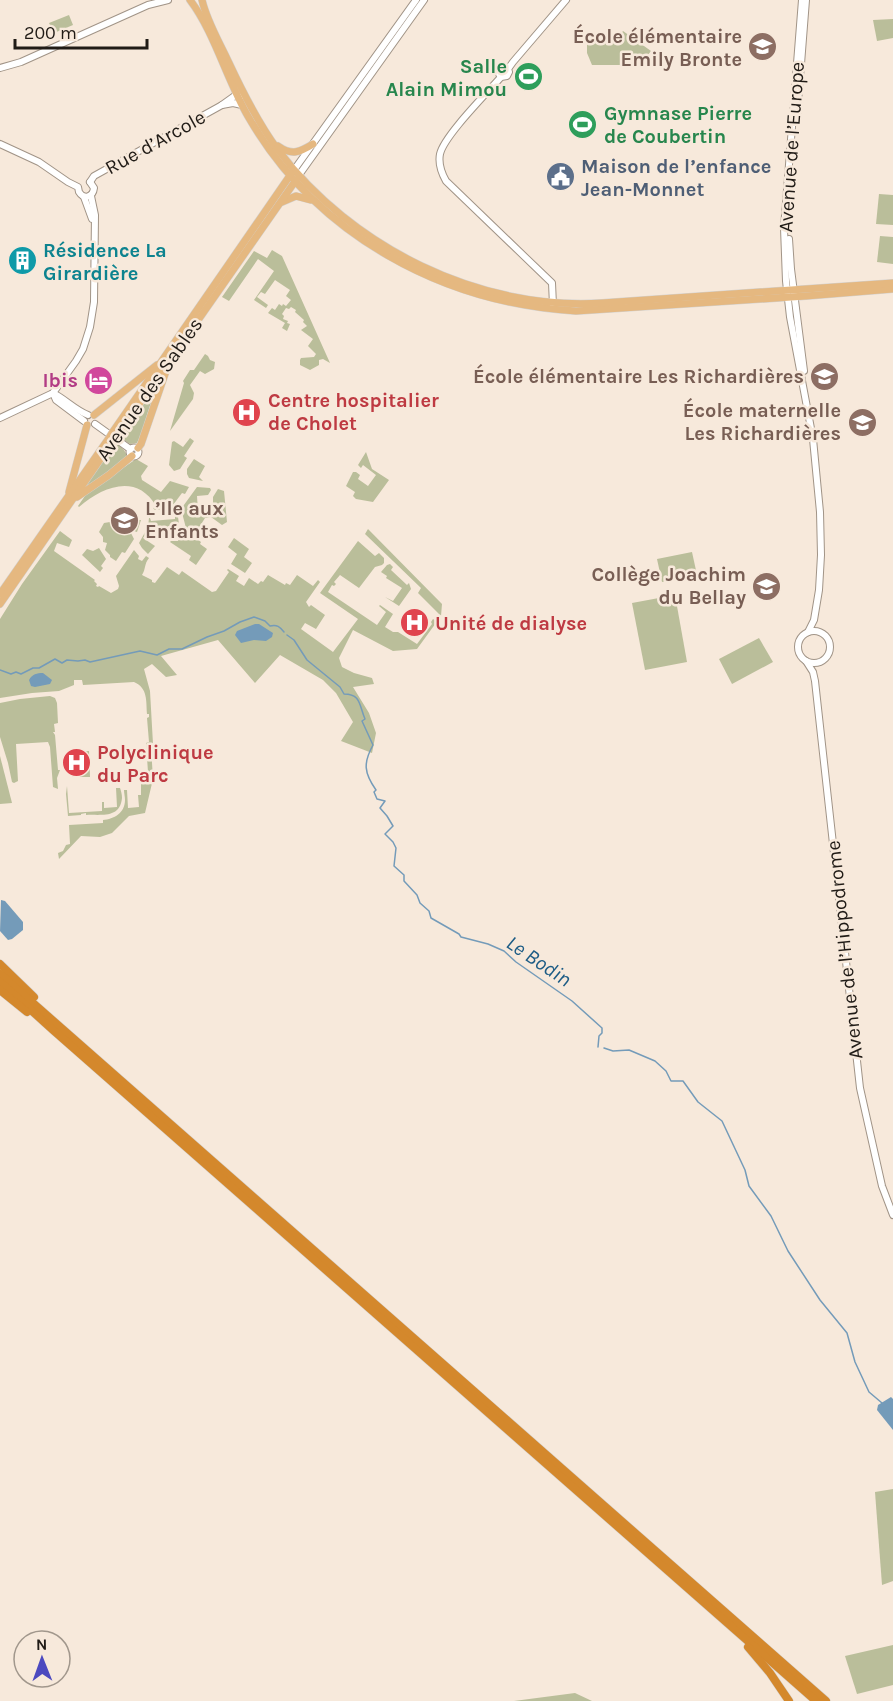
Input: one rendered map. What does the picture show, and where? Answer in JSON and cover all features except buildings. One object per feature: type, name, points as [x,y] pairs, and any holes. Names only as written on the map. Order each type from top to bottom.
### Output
[{"type":"highway","points":[[0,964],[28,1002]]},
{"type":"highway","points":[[0,974],[44,1017],[816,1701]]},
{"type":"highway","points":[[0,982],[28,1002]]},
{"type":"highway","points":[[0,990],[28,1002]]},
{"type":"highway","points":[[44,1017],[47,1029],[53,1025]]},
{"type":"highway","points":[[53,1025],[826,1701]]},
{"type":"highway","points":[[742,1636],[746,1645],[770,1673],[789,1701]]},
{"type":"main road","points":[[148,5],[154,0]]},
{"type":"main road","points":[[0,68],[21,62],[148,5],[168,0]]},
{"type":"main road","points":[[190,0],[204,23],[236,95],[316,203]]},
{"type":"main road","points":[[202,0],[244,103],[266,145],[295,176],[356,227],[386,248],[465,284],[553,306],[778,291],[792,294],[893,289]]},
{"type":"main road","points":[[295,176],[313,144],[416,0]]},
{"type":"main road","points":[[295,176],[424,0]]},
{"type":"main road","points":[[553,306],[552,283],[446,181],[439,163],[445,143],[501,76],[507,76],[508,69],[566,0]]},
{"type":"main road","name":"Avenue de l’Europe","points":[[792,294],[789,228],[804,0]]},
{"type":"main road","name":"Avenue de l’Europe","points":[[792,294],[784,228],[804,0]]},
{"type":"main road","name":"Rue d’Arcole","points":[[90,182],[102,172],[236,95]]},
{"type":"main road","name":"Rue d’Arcole","points":[[222,105],[244,103]]},
{"type":"main road","points":[[271,141],[284,150],[294,153],[313,144]]},
{"type":"main road","points":[[0,144],[39,162],[78,187],[79,192],[87,196],[94,225],[94,302],[90,327],[83,349],[53,393],[0,418]]},
{"type":"main road","name":"Avenue des Sables","points":[[113,437],[280,203],[295,176]]},
{"type":"main road","name":"Avenue des Sables","points":[[0,604],[164,359],[295,176]]},
{"type":"main road","points":[[78,187],[83,182],[90,182],[94,188],[87,196]]},
{"type":"main road","points":[[280,203],[296,196],[303,196],[316,203],[367,244],[391,258],[435,280],[498,300],[604,309],[792,294],[893,283]]},
{"type":"main road","points":[[792,294],[790,317],[818,480],[821,563],[814,620],[798,646],[800,655],[806,661],[819,662],[826,656],[829,649],[828,640],[818,632],[808,632]]},
{"type":"main road","points":[[70,499],[109,475],[141,444],[164,375],[175,353]]},
{"type":"main road","points":[[70,499],[89,420],[164,359]]},
{"type":"main road","points":[[53,393],[133,451]]},
{"type":"main road","name":"Avenue des Sables","points":[[0,594],[70,499]]},
{"type":"main road","points":[[817,602],[817,620],[822,634]]},
{"type":"main road","name":"Avenue de l’Hippodrome","points":[[806,661],[813,672],[815,681],[860,1088],[882,1186],[893,1215]]},
{"type":"main road","name":"Avenue de l’Hippodrome","points":[[815,681],[815,672],[819,662]]},
{"type":"green space","points":[[69,15],[73,25],[54,33],[49,23]]},
{"type":"green space","points":[[893,19],[893,38],[877,41],[873,20]]},
{"type":"green space","points":[[623,31],[651,51],[640,65],[592,65],[587,53],[587,41],[616,40]]},
{"type":"green space","points":[[879,194],[893,195],[893,225],[876,224]]},
{"type":"green space","points":[[880,236],[893,237],[893,264],[877,262]]},
{"type":"green space","points":[[272,250],[282,256],[330,363],[323,359],[319,360],[319,365],[310,370],[300,365],[301,358],[314,357],[316,354],[308,346],[313,339],[301,330],[307,326],[304,320],[295,312],[296,310],[291,307],[286,308],[282,314],[283,319],[290,324],[287,331],[282,328],[285,323],[268,313],[272,308],[275,310],[279,304],[286,306],[291,300],[286,296],[290,290],[275,280],[265,294],[261,292],[257,297],[268,305],[266,308],[254,300],[274,271],[258,259],[229,301],[222,297],[254,251],[267,258]]},
{"type":"green space","points":[[205,354],[215,362],[214,369],[205,374],[200,371],[190,385],[194,393],[193,399],[170,431],[183,381]]},
{"type":"green space","points":[[158,381],[140,437],[137,443],[130,444],[119,437]]},
{"type":"green space","points":[[190,438],[194,441],[184,456],[187,458],[180,469],[174,471],[169,465],[172,442],[183,447]]},
{"type":"green space","points":[[116,442],[128,457],[84,488]]},
{"type":"green space","points":[[366,452],[372,469],[389,480],[373,502],[356,499],[353,496],[355,492],[346,486],[353,472],[360,475],[358,479],[368,486],[376,475],[363,465],[361,468],[358,465]]},
{"type":"green space","points":[[136,459],[148,466],[141,476],[142,480],[161,492],[170,481],[189,487],[170,509],[155,510],[153,508],[156,506],[148,496],[130,486],[119,486],[98,493],[78,506],[87,493]]},
{"type":"green space","points":[[194,459],[205,466],[199,477],[203,481],[189,478],[187,474],[187,469]]},
{"type":"green space","points":[[197,487],[211,490],[208,495],[197,496],[198,512],[213,511],[213,497],[218,489],[224,491],[227,522],[222,525],[211,517],[205,518],[200,526],[202,532],[197,539],[207,549],[196,565],[189,560],[191,556],[170,542],[178,541],[181,530],[186,528],[181,509]]},
{"type":"green space","points":[[175,515],[178,517],[179,524],[164,529],[166,539],[150,528],[143,538],[155,546],[148,554],[139,543],[148,527],[149,518],[151,521],[175,519]]},
{"type":"green space","points":[[141,520],[137,532],[131,533],[134,539],[125,553],[122,552],[116,561],[110,557],[105,550],[107,543],[103,542],[103,537],[99,532],[104,523],[116,521],[123,528],[131,524],[137,528]]},
{"type":"green space","points":[[368,529],[442,604],[441,616],[417,649],[393,651],[353,630],[339,658],[342,667],[372,678],[374,684],[353,687],[369,713],[376,733],[372,753],[341,741],[353,722],[336,693],[323,680],[280,655],[255,683],[218,640],[161,656],[177,675],[166,677],[152,664],[144,669],[150,691],[153,744],[151,747],[153,779],[145,813],[129,816],[112,833],[100,837],[81,836],[59,859],[58,853],[70,844],[69,825],[103,823],[103,820],[115,817],[125,805],[124,790],[127,790],[128,808],[139,807],[138,795],[141,795],[141,782],[146,782],[145,772],[148,772],[146,743],[149,742],[147,718],[149,714],[147,714],[144,691],[134,682],[83,685],[82,680],[74,680],[74,685],[59,691],[0,698],[0,619],[60,531],[72,540],[69,547],[57,543],[54,551],[95,580],[96,586],[111,593],[118,589],[116,576],[134,550],[139,556],[138,559],[142,561],[146,556],[149,558],[142,575],[155,583],[167,567],[179,575],[182,571],[212,592],[216,591],[229,572],[228,569],[239,576],[236,581],[244,586],[249,578],[258,584],[263,582],[268,575],[285,585],[286,583],[290,585],[297,575],[313,586],[318,580],[320,582],[306,602],[309,607],[311,605],[325,615],[316,629],[305,623],[301,629],[333,652],[358,619],[320,593],[358,541],[375,556],[379,553],[384,558],[384,563],[375,567],[359,588],[340,575],[334,582],[336,584],[332,585],[328,592],[377,625],[386,612],[380,605],[393,614],[385,627],[417,644],[432,624],[433,619],[436,621],[440,615],[418,593],[421,588],[365,534]]},
{"type":"green space","points":[[234,538],[249,549],[244,557],[252,563],[245,573],[231,564],[237,554],[228,547]]},
{"type":"green space","points":[[99,548],[106,559],[100,572],[82,555],[87,549],[93,551]]},
{"type":"green space","points":[[692,552],[697,575],[662,582],[657,559]]},
{"type":"green space","points":[[390,564],[393,567],[391,570],[407,585],[409,583],[411,589],[399,606],[385,597],[393,601],[402,588],[381,572]]},
{"type":"green space","points":[[675,595],[687,662],[645,670],[632,603]]},
{"type":"green space","points":[[759,638],[773,662],[732,684],[719,659]]},
{"type":"green space","points":[[50,696],[55,698],[57,703],[58,723],[54,724],[55,732],[53,732],[58,770],[60,770],[57,778],[58,789],[53,787],[48,742],[16,744],[18,781],[14,783],[0,737],[0,703]]},
{"type":"green space","points":[[89,751],[90,777],[77,777],[76,752]]},
{"type":"green space","points":[[0,756],[12,803],[0,804]]},
{"type":"green space","points":[[67,786],[69,813],[102,811],[102,802],[104,802],[104,808],[117,807],[116,788],[120,788],[121,791],[120,805],[118,809],[109,814],[86,815],[86,813],[68,816]]},
{"type":"green space","points":[[893,1489],[893,1581],[882,1585],[875,1492]]},
{"type":"green space","points":[[893,1645],[893,1685],[857,1694],[845,1656]]},
{"type":"green space","points":[[575,1693],[592,1701],[514,1701]]},
{"type":"water","points":[[255,624],[273,633],[272,637],[266,641],[254,640],[241,643],[235,635],[237,631]]},
{"type":"water","points":[[43,673],[52,680],[50,684],[31,686],[29,680],[32,676]]},
{"type":"water","points":[[1,900],[5,901],[23,922],[23,930],[8,940],[0,931]]},
{"type":"water","points":[[891,1397],[893,1399],[893,1430],[877,1410],[878,1405]]},
{"type":"waterway","points":[[0,670],[11,674],[16,672],[21,674],[55,659],[62,663],[67,660],[90,662],[140,651],[157,655],[169,649],[182,649],[254,617],[265,621],[270,626],[278,626],[284,632]]},
{"type":"waterway","name":"Le Bodin","points":[[287,635],[294,640],[307,660],[340,687],[344,694],[354,696],[359,701],[365,719],[362,721],[373,745],[366,763],[367,773],[376,790],[374,792],[377,799],[385,801],[380,808],[393,826],[385,834],[396,848],[394,866],[404,875],[404,881],[429,911],[431,918],[461,937],[504,951],[572,1001],[602,1028],[598,1047]]},
{"type":"waterway","name":"Le Bodin","points":[[604,1048],[613,1051],[629,1050],[655,1061],[666,1071],[671,1081],[683,1081],[698,1102],[722,1121],[745,1170],[749,1186],[771,1216],[788,1251],[820,1300],[847,1333],[855,1362],[869,1392],[882,1403]]},
{"type":"place","name":"École élémentaire Emily Bronte","points":[[763,47]]},
{"type":"place","name":"Salle Alain Mimou","points":[[528,77]]},
{"type":"place","name":"Gymnase Pierre de Coubertin","points":[[583,125]]},
{"type":"place","name":"Maison de l’enfance Jean-Monnet","points":[[560,177]]},
{"type":"place","name":"Résidence La Girardière","points":[[22,261]]},
{"type":"place","name":"École élémentaire Les Richardières","points":[[825,376]]},
{"type":"place","name":"Ibis","points":[[99,380]]},
{"type":"place","name":"Centre hospitalier de Cholet","points":[[247,412]]},
{"type":"place","name":"École maternelle Les Richardières","points":[[862,422]]},
{"type":"place","name":"L’Ile aux Enfants","points":[[124,520]]},
{"type":"place","name":"Collège Joachim du Bellay","points":[[767,586]]},
{"type":"place","name":"Unité de dialyse","points":[[414,623]]},
{"type":"place","name":"Polyclinique du Parc","points":[[76,763]]}]
